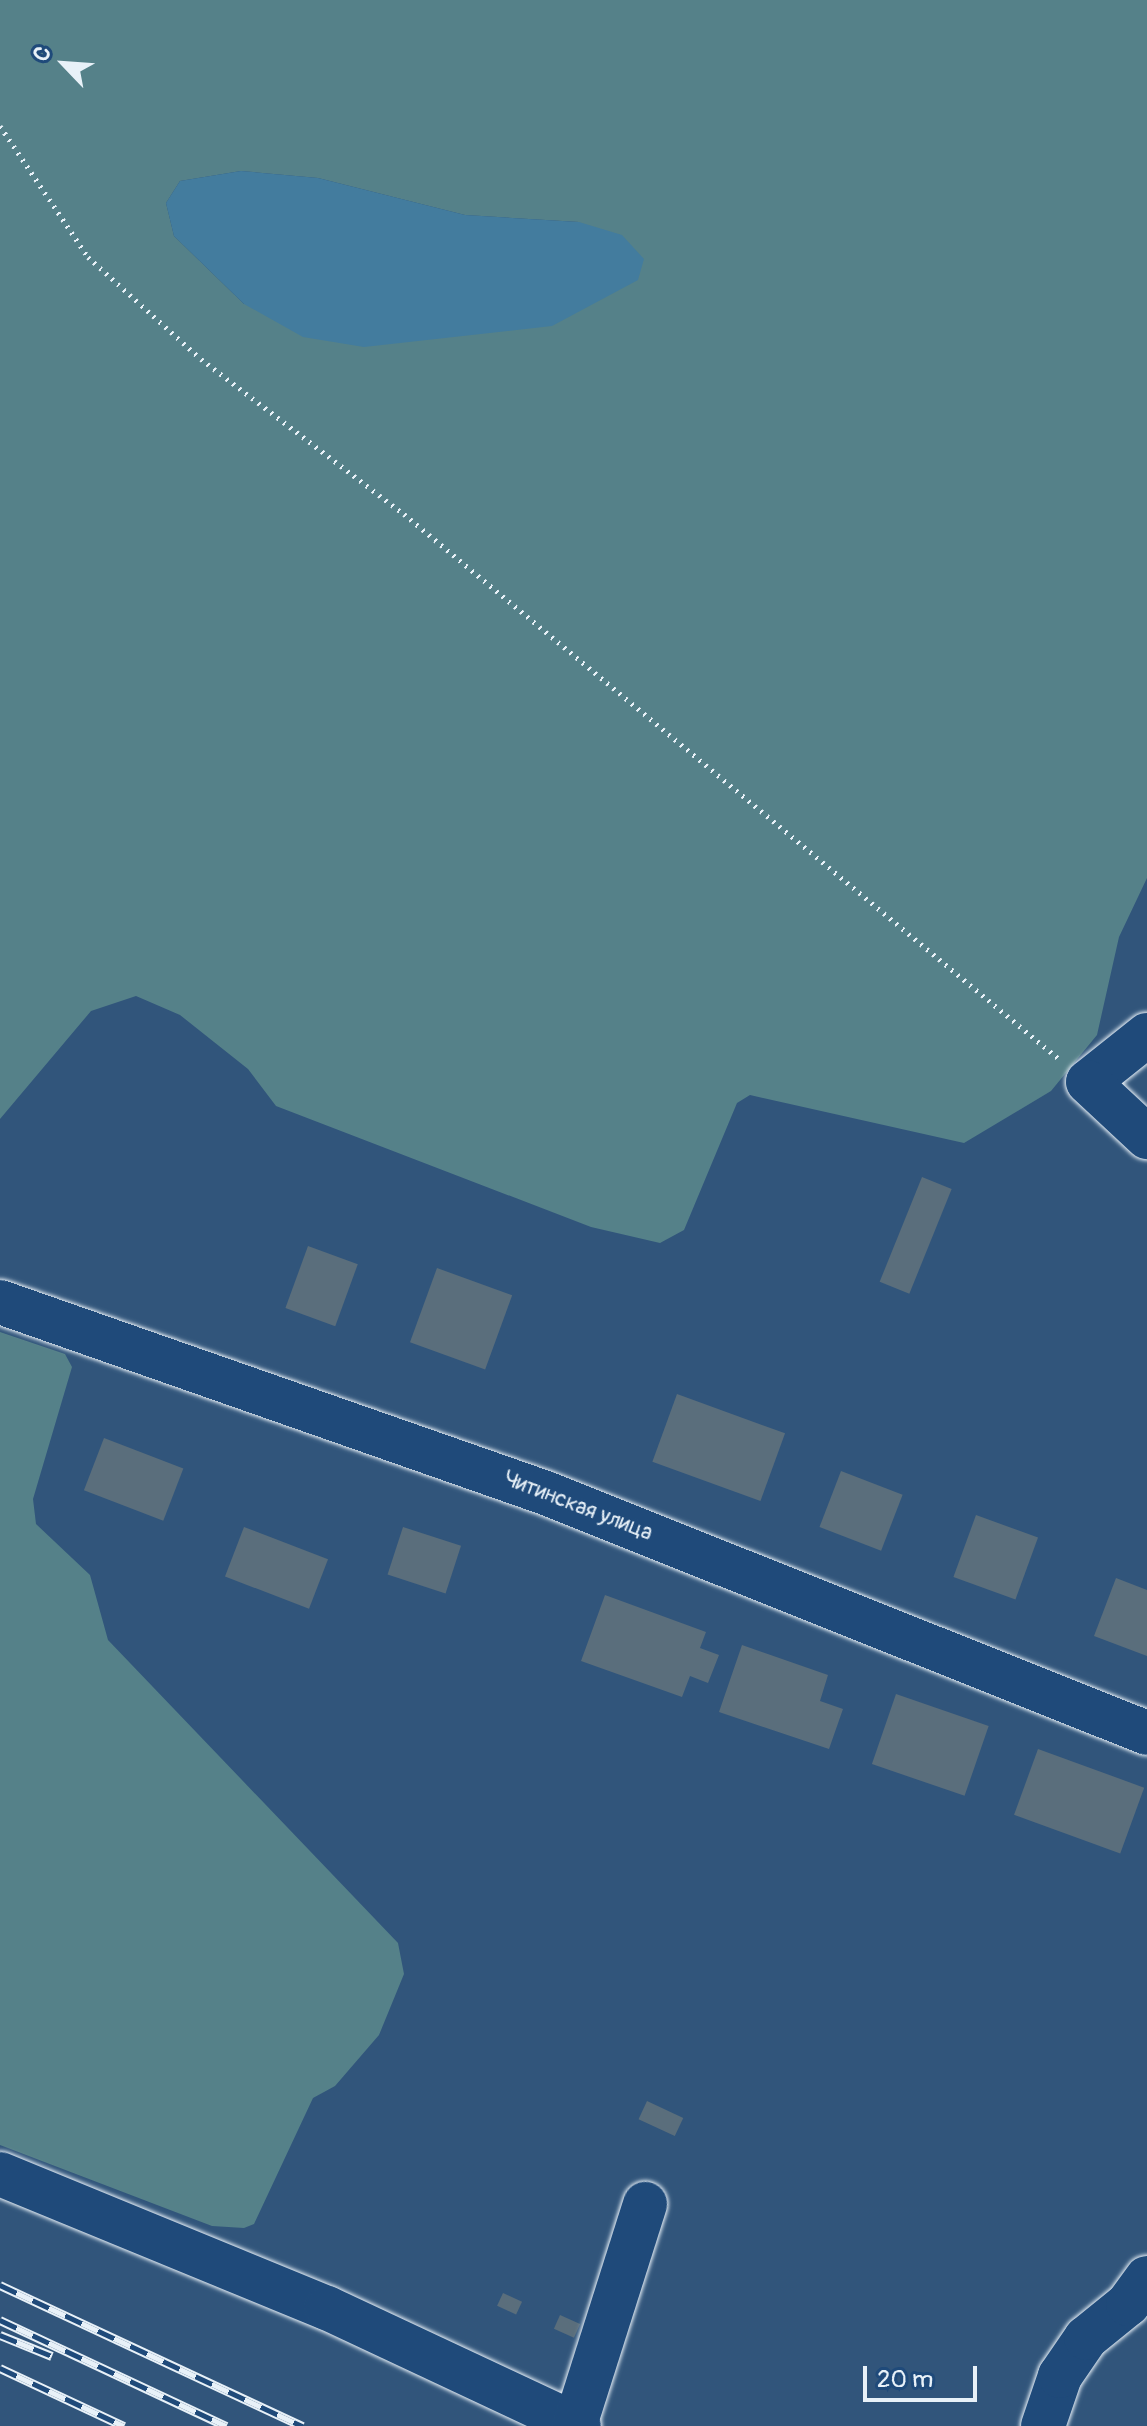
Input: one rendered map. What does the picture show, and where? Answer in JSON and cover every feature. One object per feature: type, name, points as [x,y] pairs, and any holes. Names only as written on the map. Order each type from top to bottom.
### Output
[{"type":"street","points":[[1147,1035],[1088,1082],[1147,1137]]},
{"type":"street","name":"Читинская улица","points":[[0,1302],[543,1492],[1147,1733]]},
{"type":"street","points":[[0,2174],[327,2308],[577,2425],[645,2204]]},
{"type":"street","points":[[1043,2426],[1060,2376],[1086,2338],[1128,2304],[1147,2278]]},
{"type":"path","points":[[0,126],[88,257],[201,359],[404,514],[1088,1082]]},
{"type":"green space","points":[[0,0],[1147,0],[1147,878],[1119,937],[1097,1035],[1051,1091],[964,1143],[750,1095],[737,1103],[684,1230],[660,1243],[591,1227],[276,1106],[248,1069],[180,1015],[136,996],[91,1011],[0,1119]],"holes":[[[241,171],[318,178],[465,215],[579,222],[244,304],[174,236],[166,203],[180,181]]]},
{"type":"green space","points":[[0,1332],[65,1354],[72,1367],[33,1499],[36,1524],[90,1575],[108,1640],[398,1943],[404,1974],[379,2035],[335,2086],[313,2098],[254,2224],[244,2228],[212,2226],[0,2145]]},
{"type":"water","points":[[241,171],[318,178],[465,215],[579,222],[622,235],[644,259],[638,280],[552,326],[364,347],[303,337],[244,304],[174,236],[166,203],[180,181]]},
{"type":"building","points":[[922,1177],[952,1189],[909,1294],[880,1282]]},
{"type":"building","points":[[308,1246],[358,1264],[335,1326],[285,1308]]},
{"type":"building","points":[[437,1268],[512,1295],[485,1370],[410,1342]]},
{"type":"building","points":[[677,1394],[785,1433],[760,1501],[652,1462]]},
{"type":"building","points":[[104,1438],[183,1468],[163,1521],[84,1490]]},
{"type":"building","points":[[841,1471],[903,1495],[881,1551],[819,1527]]},
{"type":"building","points":[[976,1515],[1038,1538],[1015,1600],[953,1577]]},
{"type":"building","points":[[244,1527],[328,1559],[309,1609],[225,1576]]},
{"type":"building","points":[[403,1527],[461,1546],[446,1593],[388,1575]]},
{"type":"building","points":[[1116,1578],[1147,1590],[1147,1656],[1094,1636]]},
{"type":"building","points":[[605,1595],[706,1632],[700,1648],[719,1655],[708,1683],[690,1676],[682,1697],[581,1661]]},
{"type":"building","points":[[742,1645],[828,1675],[820,1701],[843,1709],[829,1749],[719,1712]]},
{"type":"building","points":[[896,1694],[989,1726],[965,1796],[872,1764]]},
{"type":"building","points":[[1038,1749],[1144,1788],[1120,1853],[1014,1815]]},
{"type":"building","points":[[647,2101],[683,2118],[675,2136],[639,2119]]},
{"type":"building","points":[[503,2293],[522,2302],[516,2315],[497,2306]]},
{"type":"building","points":[[560,2315],[580,2324],[574,2338],[554,2329]]},
{"type":"railway","points":[[0,2285],[303,2426]]},
{"type":"railway","points":[[0,2320],[226,2426]]},
{"type":"railway","points":[[0,2335],[52,2356]]},
{"type":"railway","points":[[0,2368],[124,2426]]}]
